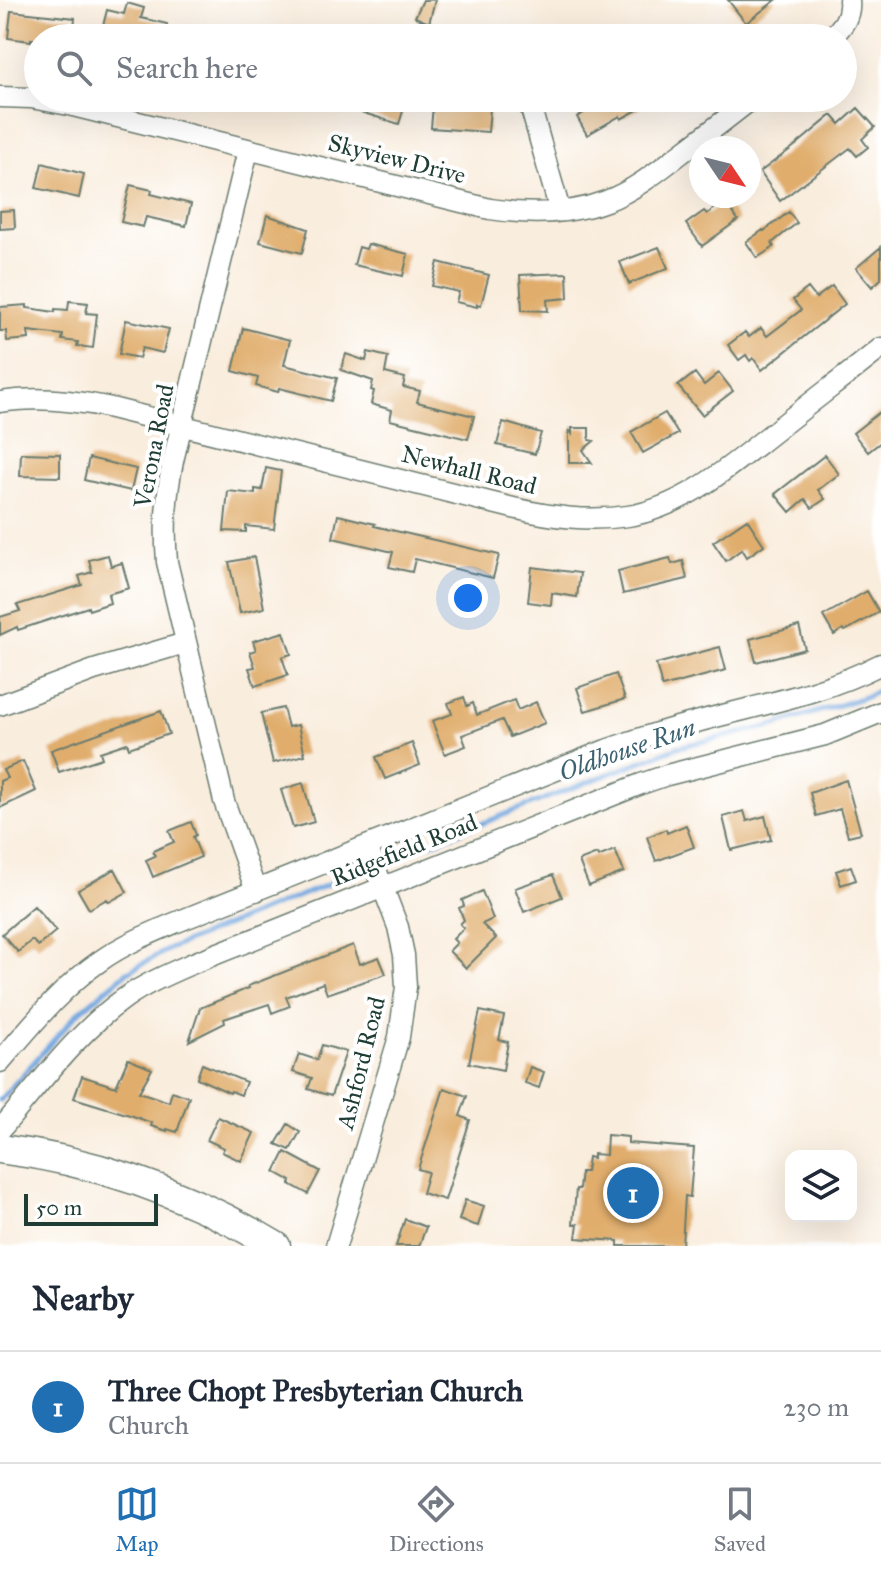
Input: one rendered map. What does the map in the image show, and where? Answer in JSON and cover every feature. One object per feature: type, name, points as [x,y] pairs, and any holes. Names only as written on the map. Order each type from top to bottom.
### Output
[{"type":"main road","points":[[0,1149],[39,1154],[154,1186],[229,1219],[276,1246]]},
{"type":"street","name":"Skyview Drive","points":[[0,97],[24,98]]},
{"type":"street","name":"Skyview Drive","points":[[97,112],[514,213],[546,213],[588,207],[610,200],[646,180],[735,112]]},
{"type":"street","points":[[532,112],[560,211]]},
{"type":"street","name":"Verona Road","points":[[248,150],[181,426],[165,502],[165,542],[185,643],[224,801],[256,891]]},
{"type":"street","name":"Newhall Road","points":[[0,402],[32,399],[83,403],[513,508],[548,516],[593,520],[630,516],[656,509],[701,486],[881,348]]},
{"type":"street","points":[[0,705],[94,670],[185,643]]},
{"type":"street","name":"Ridgefield Road","points":[[0,1062],[49,1005],[99,961],[143,937],[606,750],[700,721],[820,690],[881,664]]},
{"type":"street","name":"Ridgefield Road","points":[[0,1130],[93,1025],[145,985],[654,779],[825,735],[881,712]]},
{"type":"street","name":"Ashford Road","points":[[336,1246],[404,1015],[404,955],[398,927],[367,846]]},
{"type":"building","points":[[423,0],[435,0],[429,23],[415,17]]},
{"type":"building","points":[[728,0],[776,0],[746,23]]},
{"type":"building","points":[[127,3],[144,8],[141,18],[167,24],[104,24],[107,10],[124,14]]},
{"type":"building","points":[[11,11],[75,18],[74,24],[24,24],[24,40],[8,38]]},
{"type":"building","points":[[858,108],[875,127],[862,139],[868,147],[857,156],[850,148],[780,201],[761,171],[832,115],[840,124]]},
{"type":"building","points":[[360,112],[403,112],[399,124]]},
{"type":"building","points":[[432,112],[490,112],[488,132],[431,128]]},
{"type":"building","points":[[586,112],[634,112],[621,119],[620,116],[587,135],[577,117]]},
{"type":"building","points":[[42,163],[84,174],[79,198],[36,188]]},
{"type":"building","points":[[130,185],[191,204],[186,226],[146,217],[143,227],[121,222]]},
{"type":"building","points":[[715,208],[730,208],[738,220],[702,246],[686,224],[704,211],[707,214]]},
{"type":"building","points":[[14,210],[15,228],[0,229],[0,211]]},
{"type":"building","points":[[789,212],[797,223],[772,243],[774,247],[757,258],[746,242]]},
{"type":"building","points":[[267,215],[308,229],[302,253],[260,242]]},
{"type":"building","points":[[368,244],[408,254],[403,276],[354,265],[359,247],[366,249]]},
{"type":"building","points":[[659,247],[668,268],[629,284],[620,262]]},
{"type":"building","points":[[881,247],[881,279],[872,287],[856,268]]},
{"type":"building","points":[[438,262],[489,275],[481,305],[477,304],[477,307],[456,302],[459,292],[432,286]]},
{"type":"building","points":[[567,273],[568,298],[547,300],[548,311],[522,310],[520,275]]},
{"type":"building","points":[[832,286],[845,304],[762,370],[753,358],[750,361],[746,355],[739,360],[728,345],[745,332],[749,337],[761,328],[767,336],[801,310],[793,300],[808,288],[816,298]]},
{"type":"building","points":[[69,301],[88,303],[86,313],[97,314],[93,348],[62,340],[63,335],[28,331],[29,339],[7,341],[6,331],[0,331],[0,307],[27,305],[27,308],[55,312],[55,309],[68,310]]},
{"type":"building","points":[[126,320],[169,329],[163,353],[142,348],[139,358],[119,354]]},
{"type":"building","points":[[243,328],[290,340],[284,365],[337,378],[331,401],[279,388],[278,392],[256,386],[258,378],[233,371]]},
{"type":"building","points":[[368,352],[388,357],[385,373],[405,378],[403,387],[420,391],[417,402],[474,416],[468,439],[390,420],[392,410],[371,404],[373,381],[341,370],[346,354],[366,361]]},
{"type":"building","points":[[695,373],[704,385],[719,373],[733,391],[702,415],[678,386]]},
{"type":"building","points":[[881,411],[881,442],[868,452],[853,433]]},
{"type":"building","points":[[665,413],[678,434],[643,453],[631,432]]},
{"type":"building","points":[[503,422],[541,433],[535,454],[497,445]]},
{"type":"building","points":[[572,428],[589,428],[589,440],[594,441],[583,450],[592,463],[569,463],[569,430],[572,434]]},
{"type":"building","points":[[21,453],[60,454],[60,477],[20,476]]},
{"type":"building","points":[[825,455],[839,474],[818,490],[825,499],[812,508],[805,499],[790,512],[775,494]]},
{"type":"building","points":[[89,458],[136,469],[131,491],[84,480]]},
{"type":"building","points":[[266,468],[281,471],[274,529],[246,526],[246,532],[224,531],[228,491],[255,494],[255,489],[262,490]]},
{"type":"building","points":[[338,515],[499,555],[493,578],[415,559],[412,572],[389,567],[393,552],[333,538]]},
{"type":"building","points":[[747,519],[764,545],[747,557],[742,549],[726,561],[713,542]]},
{"type":"building","points":[[108,555],[111,566],[122,563],[129,588],[108,594],[110,603],[18,630],[17,627],[0,635],[0,617],[20,611],[17,605],[82,585],[79,576],[92,572],[89,560]]},
{"type":"building","points":[[254,557],[264,608],[240,613],[229,562]]},
{"type":"building","points":[[670,558],[672,564],[683,561],[687,579],[623,594],[618,571]]},
{"type":"building","points":[[532,567],[580,573],[577,597],[552,593],[551,605],[528,602]]},
{"type":"building","points":[[867,591],[879,612],[834,635],[823,616]]},
{"type":"building","points":[[799,626],[805,649],[756,662],[750,639]]},
{"type":"building","points":[[284,632],[291,654],[282,657],[288,675],[255,686],[249,668],[255,667],[250,652],[256,650],[253,641]]},
{"type":"building","points":[[720,647],[726,670],[662,687],[656,664]]},
{"type":"building","points":[[616,674],[625,699],[585,711],[577,688]]},
{"type":"building","points":[[464,697],[467,706],[473,703],[477,715],[514,700],[518,710],[536,702],[545,723],[510,737],[502,720],[462,735],[466,746],[445,754],[432,721],[452,714],[448,703]]},
{"type":"building","points":[[283,708],[288,727],[298,725],[305,755],[273,763],[261,713]]},
{"type":"building","points":[[161,711],[169,734],[129,748],[127,743],[100,752],[102,758],[59,772],[51,750]]},
{"type":"building","points":[[412,743],[420,765],[385,779],[376,757]]},
{"type":"building","points":[[23,761],[36,791],[0,808],[0,781],[7,778],[3,770]]},
{"type":"building","points":[[846,780],[861,833],[848,836],[840,809],[816,816],[810,793]]},
{"type":"building","points":[[303,783],[314,822],[293,828],[281,790]]},
{"type":"building","points":[[744,811],[747,821],[765,816],[771,840],[731,850],[723,817]]},
{"type":"building","points":[[191,822],[201,857],[153,877],[146,860],[155,856],[153,851],[174,842],[169,831]]},
{"type":"building","points":[[686,825],[694,847],[656,861],[647,837]]},
{"type":"building","points":[[615,850],[624,872],[589,886],[579,861]]},
{"type":"building","points":[[851,866],[856,880],[841,885],[836,871]]},
{"type":"building","points":[[115,869],[127,892],[89,909],[78,890]]},
{"type":"building","points":[[553,875],[562,897],[524,912],[515,888]]},
{"type":"building","points":[[482,891],[493,919],[482,924],[496,938],[466,968],[449,951],[457,943],[453,939],[464,928],[460,924],[464,920],[459,908],[464,906],[462,900]]},
{"type":"building","points":[[34,906],[56,931],[38,946],[32,940],[18,952],[2,934]]},
{"type":"building","points":[[353,945],[360,964],[379,957],[386,974],[327,994],[323,983],[286,997],[290,1006],[272,1013],[269,1004],[224,1019],[225,1023],[189,1041],[200,1008]]},
{"type":"building","points":[[480,1011],[504,1016],[499,1040],[508,1042],[503,1070],[469,1063]]},
{"type":"building","points":[[322,1045],[346,1052],[331,1096],[308,1089],[312,1078],[293,1072],[299,1054],[317,1060]]},
{"type":"building","points":[[128,1059],[152,1069],[139,1092],[169,1102],[172,1091],[189,1097],[177,1132],[151,1126],[152,1123],[133,1116],[74,1098],[82,1076],[116,1087]]},
{"type":"building","points":[[202,1064],[246,1082],[241,1095],[197,1078]]},
{"type":"building","points":[[530,1067],[544,1072],[539,1088],[525,1083]]},
{"type":"building","points":[[444,1088],[467,1096],[460,1116],[470,1120],[445,1200],[422,1193],[428,1172],[418,1169]]},
{"type":"building","points":[[218,1117],[254,1133],[241,1161],[207,1140]]},
{"type":"building","points":[[288,1124],[300,1132],[290,1150],[276,1144]]},
{"type":"building","points":[[607,1135],[628,1137],[628,1143],[694,1148],[690,1197],[685,1196],[682,1246],[618,1246],[618,1241],[576,1238],[578,1224],[573,1224],[581,1172],[586,1172],[588,1157],[593,1158],[593,1154],[606,1155]]},
{"type":"building","points":[[285,1152],[320,1171],[308,1194],[275,1172]]},
{"type":"building","points":[[465,1200],[484,1206],[478,1226],[459,1220]]},
{"type":"building","points":[[405,1219],[426,1227],[419,1246],[396,1246]]},
{"type":"waterway","name":"Oldhouse Run","points":[[391,859],[678,747],[772,726],[868,696],[881,689]]},
{"type":"waterway","name":"Oldhouse Run","points":[[0,1100],[77,1014],[126,973],[169,949],[366,869]]},
{"type":"place","name":"Three Chopt Presbyterian Church","points":[[633,1193]]}]
